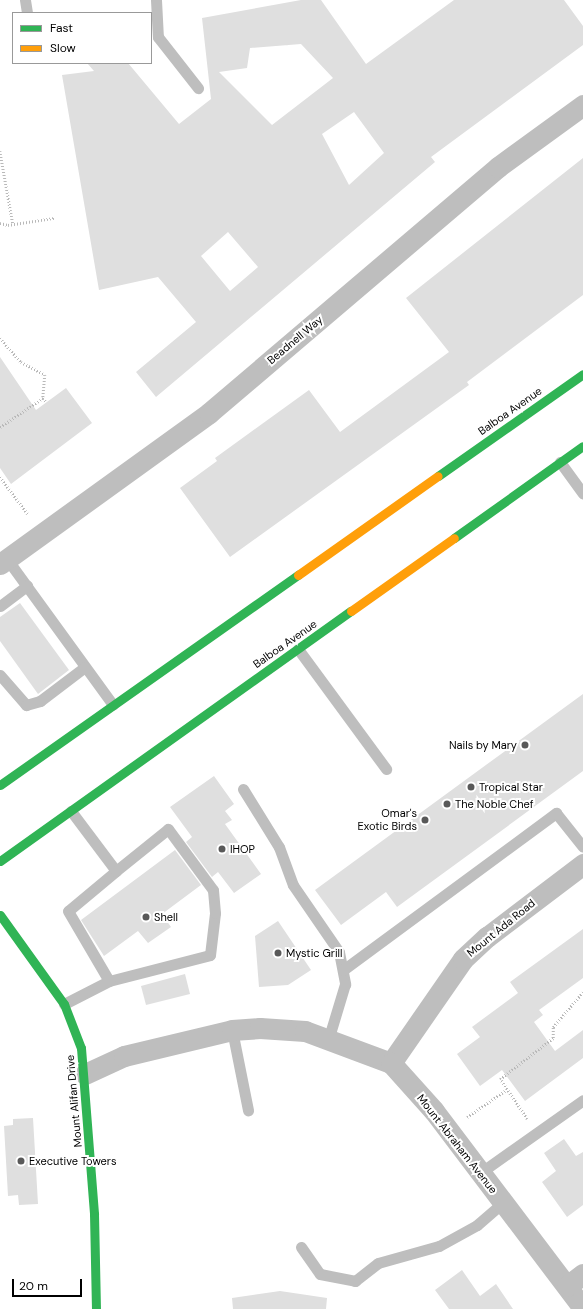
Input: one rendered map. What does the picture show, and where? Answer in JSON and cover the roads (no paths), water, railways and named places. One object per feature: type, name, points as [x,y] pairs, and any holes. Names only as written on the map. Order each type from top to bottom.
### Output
[{"type":"main road","name":"Balboa Avenue","points":[[0,785],[583,374]]},
{"type":"main road","name":"Balboa Avenue","points":[[0,861],[583,446]]},
{"type":"main road","name":"Mount Alifan Drive","points":[[0,915],[64,1004],[81,1048],[85,1074],[96,1309]]},
{"type":"street","name":"Beadnell Way","points":[[4,562],[209,413],[498,167],[583,105]]},
{"type":"street","name":"Mount Ada Road","points":[[391,1063],[463,959],[487,937],[583,864]]},
{"type":"street","name":"Mount Abraham Avenue","points":[[85,1074],[124,1056],[232,1030],[305,1031],[328,1037],[391,1063],[448,1130],[503,1202],[575,1280],[583,1308]]},
{"type":"lane","points":[[25,0],[28,12]]},
{"type":"lane","points":[[156,0],[158,36],[198,88]]},
{"type":"lane","points":[[560,462],[583,494]]},
{"type":"lane","points":[[4,562],[27,586],[113,705]]},
{"type":"lane","points":[[0,606],[27,586]]},
{"type":"lane","points":[[298,649],[386,769]]},
{"type":"lane","points":[[0,675],[26,705],[40,701],[85,667]]},
{"type":"lane","points":[[243,789],[279,847],[293,885],[339,952],[345,984],[328,1037]]},
{"type":"lane","points":[[71,810],[116,871]]},
{"type":"lane","points":[[342,970],[556,812],[583,847]]},
{"type":"lane","points":[[64,1004],[109,981],[210,955],[215,913],[213,890],[168,829],[68,911],[109,981]]},
{"type":"lane","points":[[232,1030],[248,1110]]},
{"type":"lane","points":[[480,1173],[583,1100]]},
{"type":"lane","points":[[301,1247],[320,1274],[355,1281],[378,1263],[439,1246],[476,1225],[503,1202]]},
{"type":"place","name":"Nails by Mary","points":[[525,745]]},
{"type":"place","name":"Tropical Star","points":[[471,787]]},
{"type":"place","name":"The Noble Chef","points":[[447,804]]},
{"type":"place","name":"Omar's Exotic Birds","points":[[425,820]]},
{"type":"place","name":"IHOP","points":[[222,849]]},
{"type":"place","name":"Shell","points":[[146,917]]},
{"type":"place","name":"Mystic Grill","points":[[278,953]]},
{"type":"place","name":"Executive Towers","points":[[21,1161]]}]
